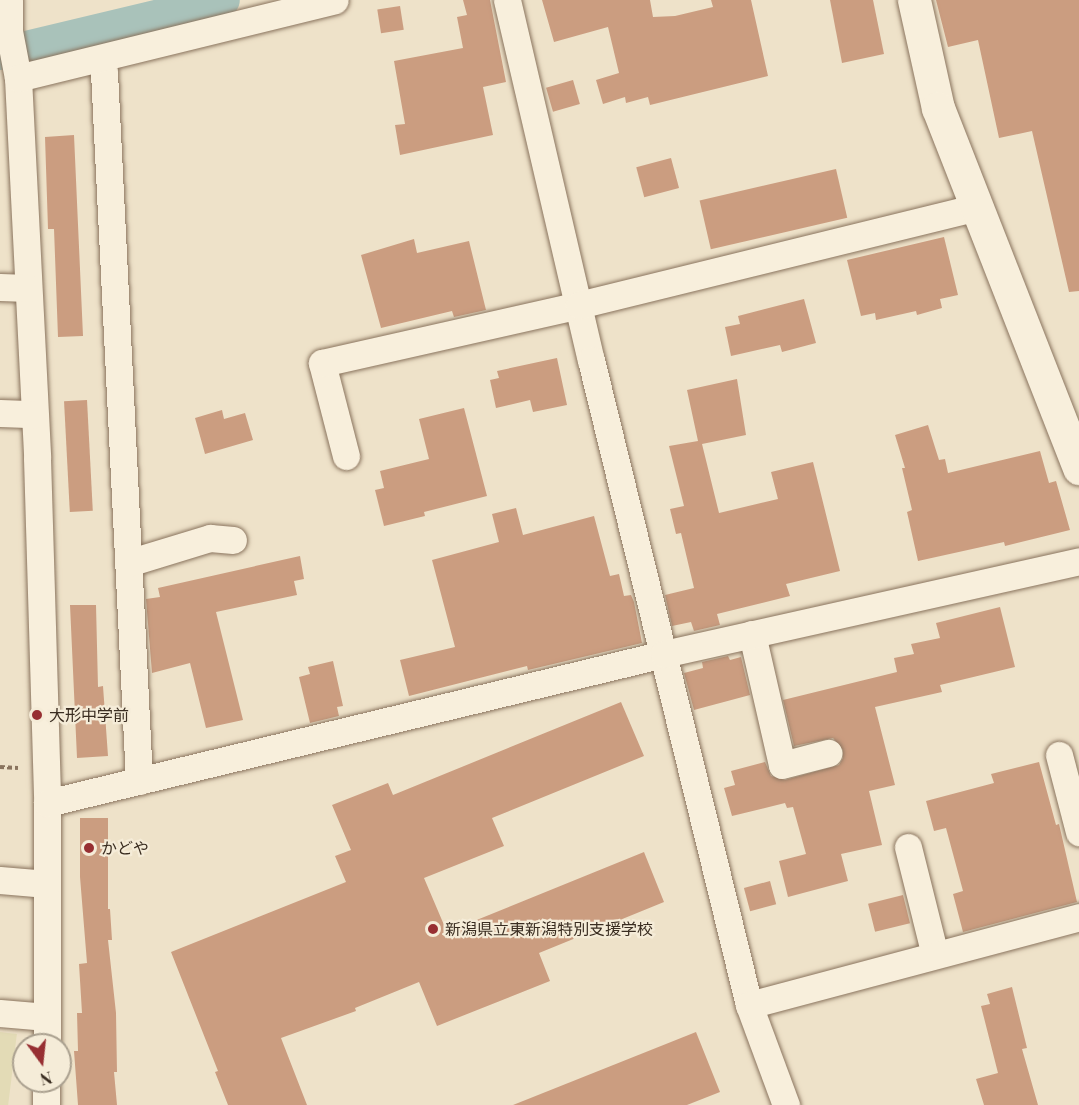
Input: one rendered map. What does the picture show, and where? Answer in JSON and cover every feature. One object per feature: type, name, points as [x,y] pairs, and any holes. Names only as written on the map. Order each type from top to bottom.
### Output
[{"type":"street","points":[[16,71],[335,0]]},
{"type":"street","points":[[507,0],[749,1005],[786,1105]]},
{"type":"street","points":[[914,0],[938,108],[1079,468]]},
{"type":"street","points":[[7,15],[16,71],[34,414],[47,803],[47,1033]]},
{"type":"street","points":[[104,72],[139,781]]},
{"type":"street","points":[[346,456],[322,363],[579,305],[977,207]]},
{"type":"street","points":[[0,287],[28,288]]},
{"type":"street","points":[[0,413],[34,414]]},
{"type":"street","points":[[128,563],[210,538],[233,540]]},
{"type":"street","points":[[47,803],[664,654],[1079,561]]},
{"type":"street","points":[[752,634],[783,765],[828,753]]},
{"type":"street","points":[[1059,755],[1079,832]]},
{"type":"street","points":[[908,847],[935,955]]},
{"type":"street","points":[[0,879],[47,884]]},
{"type":"street","points":[[749,1005],[1079,918]]},
{"type":"street","points":[[0,1013],[47,1017]]},
{"type":"shaded area","points":[[0,1032],[12,1033],[12,1074],[8,1105],[0,1105]]},
{"type":"building","points":[[463,0],[490,0],[506,82],[483,87],[493,135],[400,155],[395,125],[405,124],[394,61],[463,48],[457,17],[467,15]]},
{"type":"building","points":[[542,0],[650,0],[653,17],[675,16],[713,7],[711,0],[751,0],[768,76],[650,105],[648,97],[626,103],[625,97],[603,104],[596,80],[619,73],[608,27],[554,42]]},
{"type":"building","points":[[830,0],[873,0],[884,54],[842,63]]},
{"type":"building","points":[[936,0],[1079,0],[1079,291],[1069,292],[1032,131],[999,138],[978,40],[948,47]]},
{"type":"building","points":[[400,6],[404,30],[381,33],[377,10]]},
{"type":"building","points":[[573,80],[580,104],[553,112],[546,88]]},
{"type":"building","points":[[74,135],[83,336],[58,337],[54,229],[48,229],[45,137]]},
{"type":"building","points":[[671,158],[679,188],[644,197],[636,167]]},
{"type":"building","points":[[836,169],[847,218],[711,249],[700,200]]},
{"type":"building","points":[[944,237],[958,295],[940,299],[942,308],[917,315],[916,311],[876,320],[875,313],[861,316],[847,260]]},
{"type":"building","points":[[414,239],[417,253],[469,241],[486,310],[454,317],[452,311],[381,328],[361,255]]},
{"type":"building","points":[[804,299],[816,343],[782,352],[780,345],[731,356],[725,327],[740,324],[738,316]]},
{"type":"building","points":[[557,358],[567,405],[533,412],[530,400],[496,408],[490,380],[499,378],[497,371]]},
{"type":"building","points":[[737,379],[746,435],[702,444],[719,513],[778,499],[771,472],[813,462],[840,571],[786,584],[790,596],[717,614],[720,625],[694,631],[691,622],[672,626],[665,595],[694,588],[681,533],[676,534],[670,509],[684,506],[669,446],[698,441],[687,390]]},
{"type":"building","points":[[87,400],[93,511],[70,512],[64,401]]},
{"type":"building","points":[[464,408],[487,496],[424,512],[425,516],[384,526],[375,490],[384,488],[380,471],[429,459],[419,419]]},
{"type":"building","points":[[222,410],[224,419],[245,413],[253,440],[205,454],[195,418]]},
{"type":"building","points":[[928,425],[939,460],[945,459],[948,473],[1040,451],[1049,483],[1056,481],[1070,530],[1005,546],[1004,542],[918,561],[907,512],[912,510],[902,468],[905,468],[895,435]]},
{"type":"building","points":[[516,508],[523,535],[594,516],[610,576],[619,574],[624,596],[631,595],[634,602],[642,643],[528,670],[527,666],[409,696],[400,660],[455,647],[432,560],[499,542],[492,514]]},
{"type":"building","points":[[300,556],[304,579],[294,581],[297,595],[216,612],[243,720],[206,728],[190,663],[152,673],[146,599],[160,597],[158,588]]},
{"type":"building","points":[[70,605],[96,605],[98,687],[103,686],[108,756],[77,758]]},
{"type":"building","points":[[1000,607],[1015,667],[940,685],[942,692],[875,707],[895,785],[869,791],[882,845],[841,854],[848,881],[788,897],[779,861],[806,854],[793,807],[787,808],[785,803],[732,816],[724,788],[735,785],[731,771],[765,762],[771,776],[785,780],[839,765],[843,758],[843,750],[833,738],[794,746],[783,700],[897,672],[894,658],[914,654],[911,644],[940,638],[936,623]]},
{"type":"building","points":[[728,656],[730,660],[741,657],[750,695],[694,710],[684,673],[703,668],[702,662]]},
{"type":"building","points":[[333,661],[343,706],[337,707],[339,716],[310,723],[299,677],[310,674],[308,667]]},
{"type":"building","points":[[621,702],[644,756],[492,818],[504,846],[424,878],[447,932],[644,852],[664,902],[539,953],[550,981],[437,1026],[419,982],[355,1008],[356,1011],[281,1038],[307,1105],[228,1105],[215,1072],[218,1071],[171,952],[346,882],[335,856],[351,850],[332,805],[388,783],[393,795]]},
{"type":"building","points":[[1039,762],[1056,825],[1059,824],[1077,902],[963,932],[953,894],[963,891],[946,828],[934,831],[926,801],[994,783],[991,774]]},
{"type":"building","points":[[80,818],[108,818],[108,909],[110,909],[112,940],[108,940],[116,1013],[117,1072],[114,1072],[117,1105],[78,1105],[74,1051],[78,1051],[77,1013],[82,1013],[79,964],[87,963],[80,877]]},
{"type":"building","points":[[770,881],[776,904],[750,911],[744,888]]},
{"type":"building","points":[[903,895],[910,923],[875,932],[868,904]]},
{"type":"building","points":[[1012,987],[1027,1048],[1022,1049],[1038,1105],[984,1105],[976,1079],[998,1073],[981,1006],[990,1004],[987,994]]},
{"type":"building","points":[[696,1032],[720,1092],[687,1105],[513,1105]]},
{"type":"waterway","points":[[0,53],[223,0]]},
{"type":"place","name":"大形中学前","points":[[37,715]]},
{"type":"place","name":"かどや","points":[[89,848]]},
{"type":"place","name":"新潟県立東新潟特別支援学校","points":[[433,929]]}]
